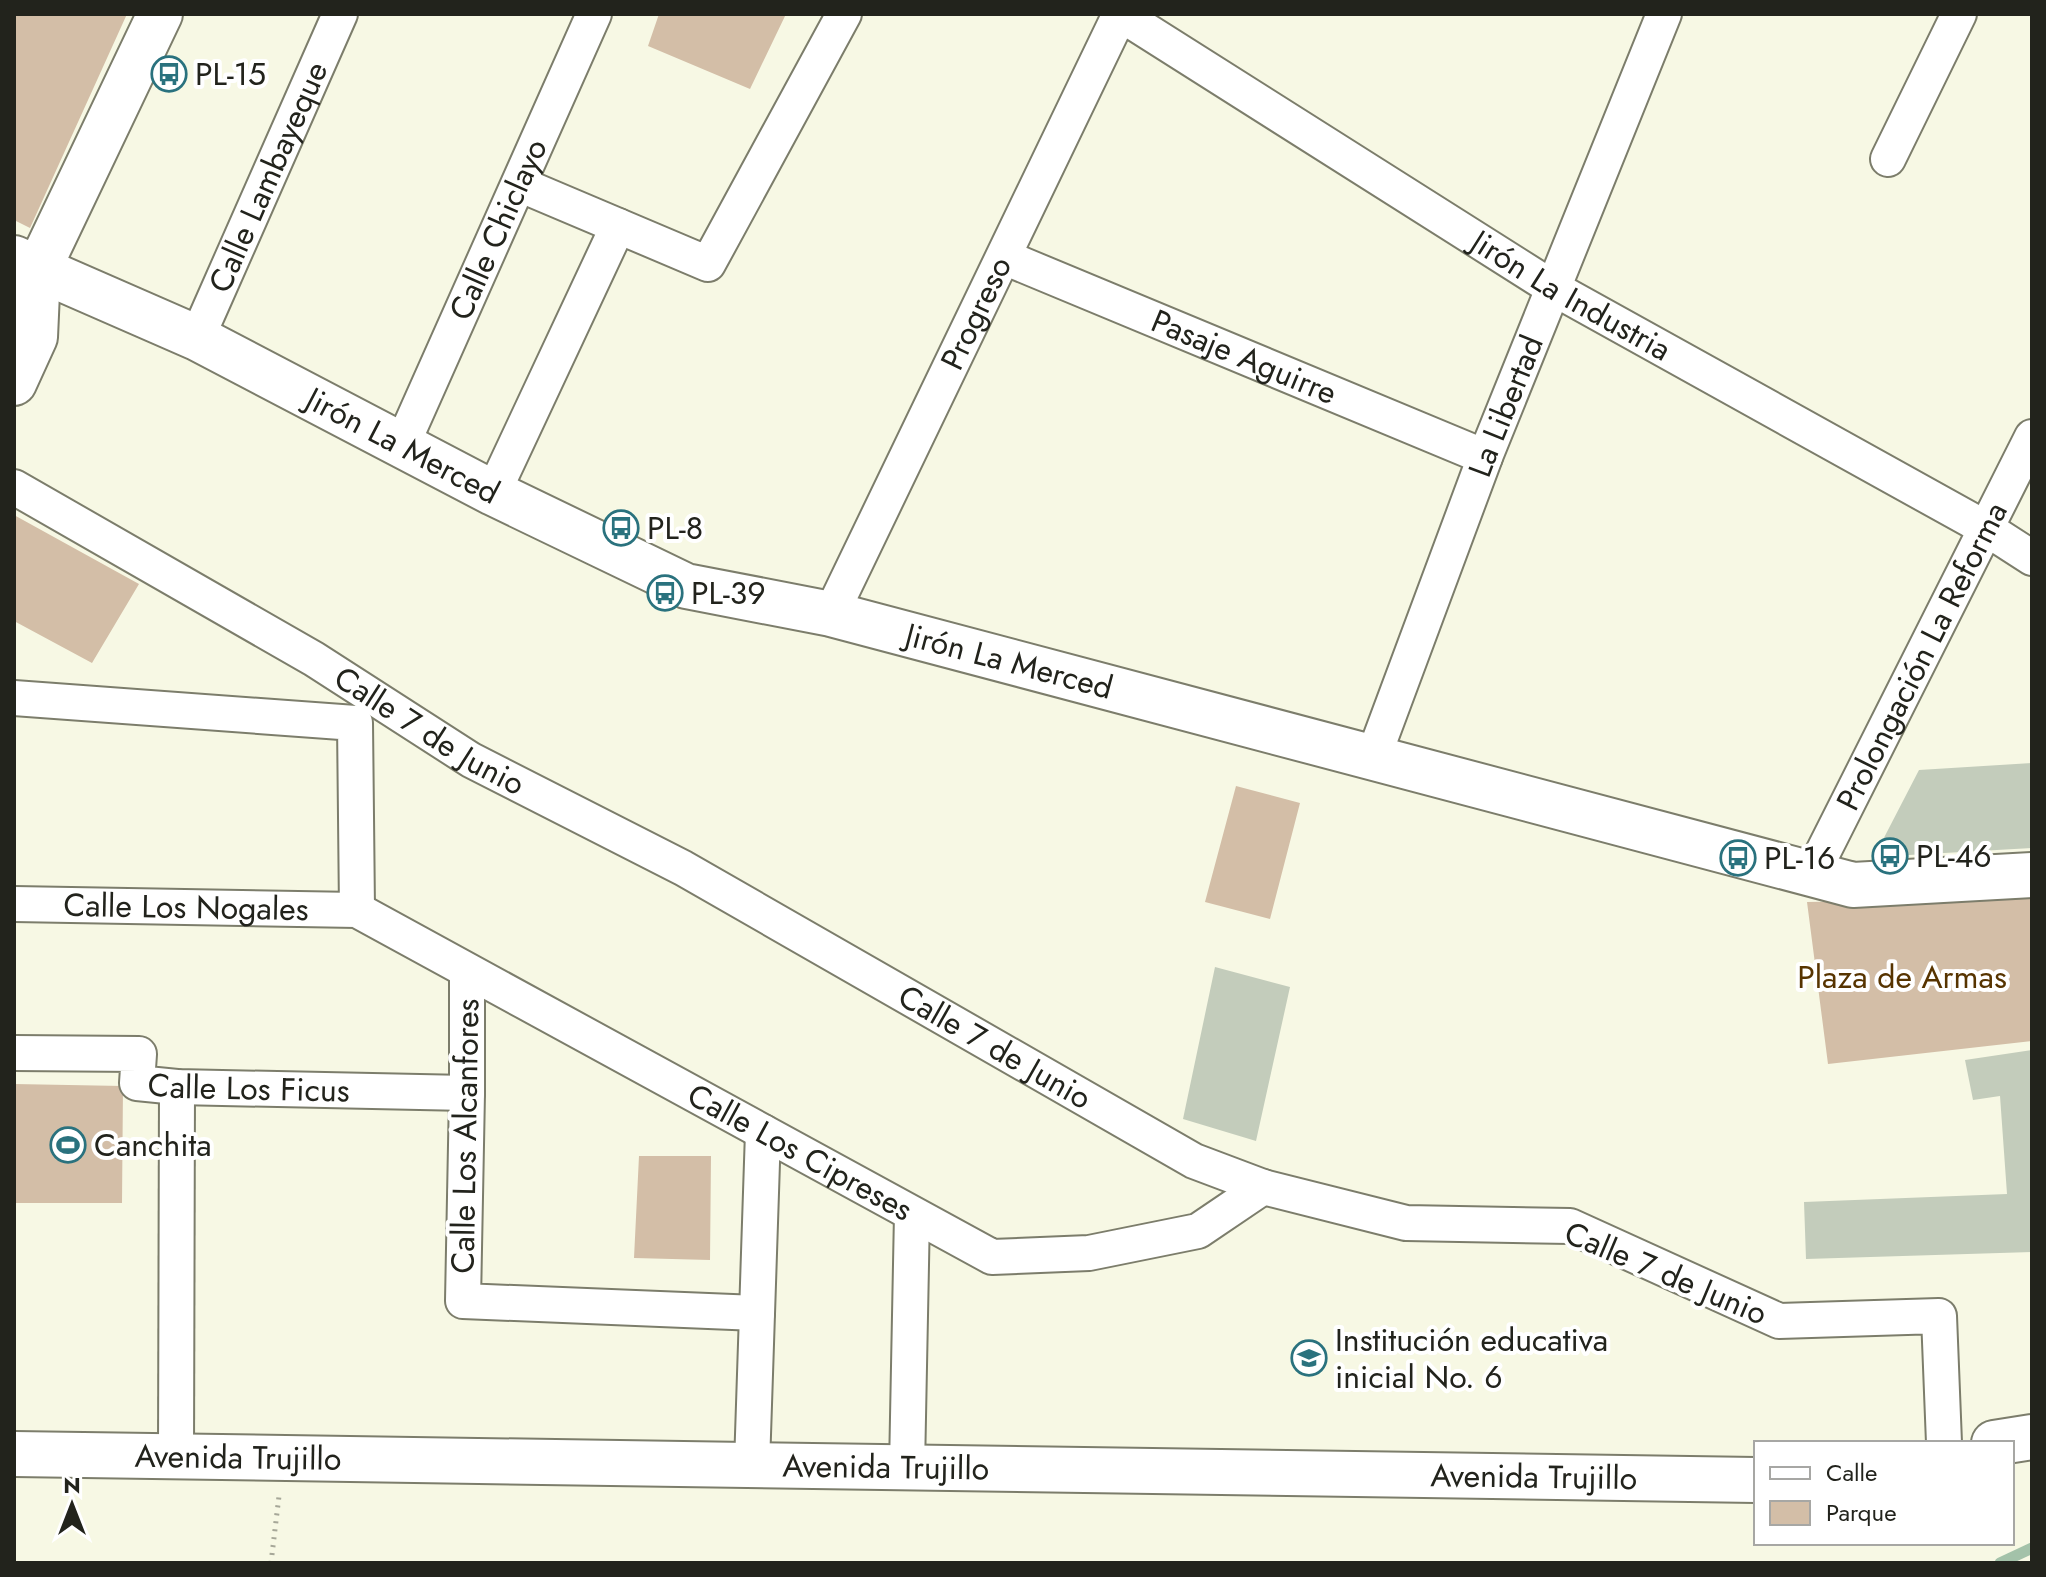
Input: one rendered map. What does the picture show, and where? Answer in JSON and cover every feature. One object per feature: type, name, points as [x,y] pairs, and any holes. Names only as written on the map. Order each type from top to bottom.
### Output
[{"type":"street","points":[[14,383],[35,337],[22,270],[160,14]]},
{"type":"street","name":"Calle Lambayeque","points":[[197,338],[340,14]]},
{"type":"street","name":"Calle Chiclayo","points":[[402,445],[594,14]]},
{"type":"street","points":[[519,184],[708,264],[844,14]]},
{"type":"street","name":"Jirón La Industria","points":[[1120,14],[1553,288],[1987,529],[2032,558]]},
{"type":"street","name":"Progreso","points":[[831,614],[1120,14]]},
{"type":"street","name":"La Libertad","points":[[1373,758],[1485,457],[1664,14]]},
{"type":"street","points":[[1888,159],[1959,14]]},
{"type":"street","points":[[493,493],[618,226]]},
{"type":"street","name":"Pasaje Aguirre","points":[[1004,257],[1485,457]]},
{"type":"street","name":"Jirón La Merced","points":[[22,270],[197,338],[493,493],[686,586],[831,614],[1853,885],[2032,875]]},
{"type":"street","name":"Prolongación La Reforma","points":[[1812,874],[2032,437]]},
{"type":"street","name":"Calle 7 de Junio","points":[[14,487],[314,659],[471,760],[683,868],[1194,1161],[1263,1187],[1406,1223],[1570,1226],[1779,1321],[1939,1316],[1944,1441]]},
{"type":"street","points":[[14,698],[355,723],[357,910]]},
{"type":"street","name":"Calle Los Nogales","points":[[14,904],[357,910]]},
{"type":"street","name":"Calle Los Cipreses","points":[[357,910],[992,1257],[1089,1253],[1198,1231],[1263,1187]]},
{"type":"street","name":"Calle Los Alcanfores","points":[[467,971],[463,1301],[757,1313]]},
{"type":"street","name":"Calle Los Ficus","points":[[14,1053],[139,1054],[137,1083],[177,1087],[467,1093]]},
{"type":"street","points":[[176,1457],[177,1087]]},
{"type":"street","points":[[752,1465],[763,1132]]},
{"type":"street","points":[[907,1468],[912,1214]]},
{"type":"street","points":[[2007,1441],[2032,1437]]},
{"type":"street","name":"Avenida Trujillo","points":[[14,1454],[1754,1480]]},
{"type":"path","points":[[271,1563],[283,1458]]},
{"type":"green space","points":[[14,14],[127,14],[30,228],[14,220]]},
{"type":"green space","points":[[659,14],[786,14],[750,89],[648,46]]},
{"type":"green space","points":[[14,515],[139,584],[92,663],[14,621]]},
{"type":"green space","points":[[1236,786],[1300,803],[1270,919],[1205,902]]},
{"type":"green space","name":"Plaza de Armas","points":[[2032,898],[2032,1041],[1828,1064],[1807,902]]},
{"type":"green space","name":"Canchita","points":[[14,1084],[123,1086],[122,1203],[14,1203]]},
{"type":"green space","points":[[639,1156],[711,1156],[710,1260],[634,1258]]},
{"type":"building","points":[[2032,763],[2032,848],[1874,857],[1919,770]]},
{"type":"building","points":[[1215,967],[1290,987],[1256,1141],[1183,1119]]},
{"type":"building","points":[[2032,1050],[2032,1252],[1806,1259],[1804,1202],[2007,1194],[2000,1096],[1973,1100],[1965,1060]]},
{"type":"waterway","points":[[2000,1563],[2032,1548]]},
{"type":"place","name":"PL-15","points":[[169,74]]},
{"type":"place","name":"PL-8","points":[[621,528]]},
{"type":"place","name":"PL-39","points":[[665,593]]},
{"type":"place","name":"PL-46","points":[[1890,856]]},
{"type":"place","name":"PL-16","points":[[1738,858]]},
{"type":"place","name":"Canchita","points":[[68,1145]]},
{"type":"place","name":"Institución educativa inicial No. 6","points":[[1309,1358]]}]
